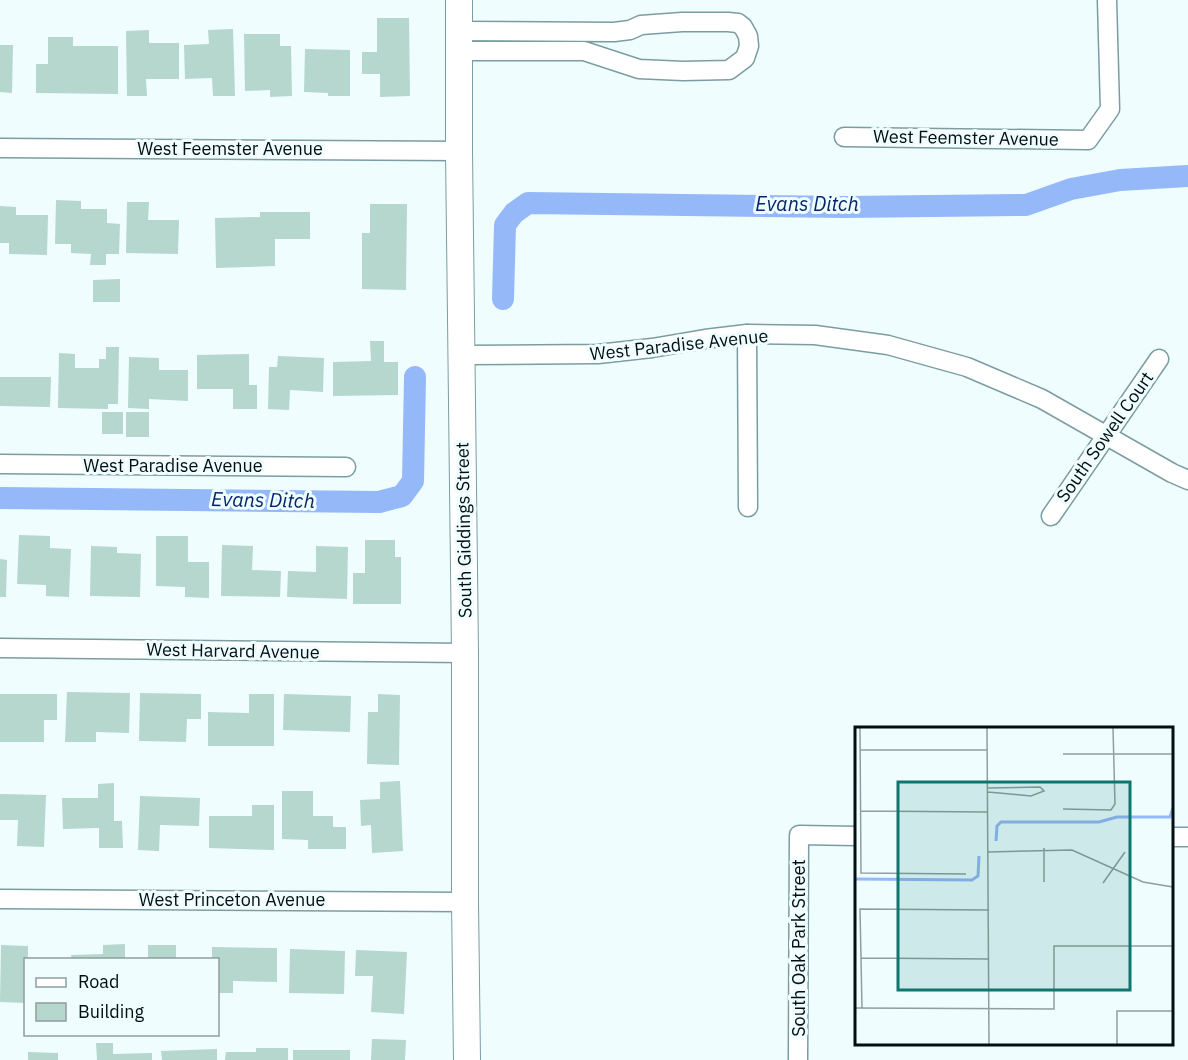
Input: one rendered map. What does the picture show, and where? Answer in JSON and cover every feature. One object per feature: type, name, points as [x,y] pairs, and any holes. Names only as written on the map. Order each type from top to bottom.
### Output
[{"type":"street","name":"South Giddings Street","points":[[459,0],[467,1060]]},
{"type":"street","name":"West Feemster Avenue","points":[[843,137],[1088,140],[1110,108],[1107,0]]},
{"type":"street","points":[[682,22],[728,22],[738,23],[743,27],[748,36],[749,46],[745,58],[729,70],[683,71],[639,69],[584,51],[459,41],[614,32],[630,30],[641,25],[682,22]]},
{"type":"street","name":"West Feemster Avenue","points":[[0,148],[459,151]]},
{"type":"street","points":[[747,334],[748,507]]},
{"type":"street","name":"West Paradise Avenue","points":[[462,355],[598,354],[747,334],[815,335],[888,345],[967,367],[1042,399],[1188,480]]},
{"type":"street","name":"South Sowell Court","points":[[1051,516],[1159,359]]},
{"type":"street","name":"West Paradise Avenue","points":[[0,464],[346,467]]},
{"type":"street","name":"West Harvard Avenue","points":[[0,648],[465,653]]},
{"type":"street","name":"South Oak Park Street","points":[[798,1060],[800,835],[855,836]]},
{"type":"street","name":"West Princeton Avenue","points":[[0,899],[465,902]]},
{"type":"building","points":[[377,18],[409,18],[410,96],[380,97],[380,74],[362,74],[362,52],[377,52]]},
{"type":"building","points":[[233,29],[235,96],[213,96],[212,78],[185,79],[184,45],[209,44],[208,30]]},
{"type":"building","points":[[149,30],[149,43],[179,43],[179,79],[146,79],[147,96],[127,96],[126,31]]},
{"type":"building","points":[[244,34],[280,34],[280,46],[291,46],[292,96],[270,97],[270,90],[245,91]]},
{"type":"building","points":[[48,37],[73,37],[73,46],[118,46],[118,94],[36,93],[36,64],[48,64]]},
{"type":"building","points":[[0,45],[13,45],[12,93],[0,92]]},
{"type":"building","points":[[305,49],[350,50],[350,96],[328,96],[328,93],[304,92]]},
{"type":"building","points":[[56,200],[81,201],[81,209],[107,209],[107,223],[120,224],[119,254],[106,254],[106,265],[90,265],[91,254],[71,253],[71,244],[55,244]]},
{"type":"building","points":[[127,202],[149,202],[148,220],[179,220],[178,254],[126,253]]},
{"type":"building","points":[[370,204],[407,204],[406,290],[362,289],[362,233],[370,233]]},
{"type":"building","points":[[0,206],[16,207],[16,215],[48,215],[47,255],[9,254],[9,243],[0,243]]},
{"type":"building","points":[[260,212],[310,212],[310,239],[275,239],[275,266],[216,268],[215,218],[260,217]]},
{"type":"building","points":[[120,279],[120,302],[93,302],[93,280]]},
{"type":"building","points":[[370,341],[384,341],[384,362],[398,362],[398,395],[333,396],[333,362],[371,361]]},
{"type":"building","points":[[106,347],[119,347],[118,404],[108,404],[108,409],[58,408],[59,353],[75,354],[75,368],[99,368],[99,359],[106,359]]},
{"type":"building","points":[[249,354],[249,385],[257,385],[257,409],[233,409],[233,389],[197,389],[197,355]]},
{"type":"building","points":[[278,356],[324,358],[323,392],[290,390],[289,410],[268,409],[269,367],[277,367]]},
{"type":"building","points":[[129,357],[159,358],[159,370],[188,370],[188,401],[149,399],[149,409],[128,408]]},
{"type":"building","points":[[0,377],[51,377],[50,407],[0,406]]},
{"type":"building","points":[[102,412],[123,412],[123,434],[102,434]]},
{"type":"building","points":[[126,412],[149,412],[149,437],[126,437]]},
{"type":"building","points":[[19,535],[50,536],[50,548],[71,549],[69,597],[46,596],[46,585],[17,584]]},
{"type":"building","points":[[156,536],[188,536],[188,562],[209,562],[209,598],[185,597],[185,587],[156,586]]},
{"type":"building","points":[[365,540],[395,540],[395,557],[401,557],[401,604],[353,604],[353,573],[365,573]]},
{"type":"building","points":[[222,545],[253,546],[252,570],[281,571],[280,597],[221,596]]},
{"type":"building","points":[[91,546],[117,547],[117,553],[141,554],[140,597],[90,596]]},
{"type":"building","points":[[316,546],[348,547],[347,599],[287,597],[288,571],[316,572]]},
{"type":"building","points":[[0,559],[7,560],[6,597],[0,597]]},
{"type":"building","points":[[67,692],[130,693],[129,733],[96,732],[96,742],[65,742]]},
{"type":"building","points":[[140,693],[201,694],[201,719],[187,719],[186,742],[139,741]]},
{"type":"building","points":[[0,694],[57,694],[57,720],[44,720],[44,742],[0,742]]},
{"type":"building","points":[[249,694],[274,694],[274,746],[208,746],[208,712],[249,713]]},
{"type":"building","points":[[284,694],[351,696],[350,732],[283,730]]},
{"type":"building","points":[[378,694],[400,695],[399,765],[367,764],[368,712],[378,712]]},
{"type":"building","points":[[400,781],[403,851],[372,853],[371,825],[361,826],[360,800],[380,799],[380,782]]},
{"type":"building","points":[[114,783],[114,821],[122,821],[123,848],[99,848],[99,828],[63,829],[62,798],[98,798],[98,784]]},
{"type":"building","points":[[282,791],[313,791],[313,816],[333,816],[333,827],[346,827],[346,849],[308,849],[308,840],[282,839]]},
{"type":"building","points":[[0,794],[46,795],[44,847],[17,846],[18,820],[0,820]]},
{"type":"building","points":[[140,796],[200,798],[199,826],[160,825],[159,851],[138,850]]},
{"type":"building","points":[[252,805],[274,805],[274,850],[209,848],[209,816],[252,816]]},
{"type":"building","points":[[125,944],[125,958],[72,958],[71,955],[103,954],[103,945]]},
{"type":"building","points":[[1,945],[28,946],[28,958],[24,958],[24,1003],[0,1002]]},
{"type":"building","points":[[148,945],[176,945],[176,958],[148,958]]},
{"type":"building","points":[[212,947],[277,948],[277,982],[233,981],[233,993],[219,993],[219,958],[212,958]]},
{"type":"building","points":[[290,949],[345,951],[344,994],[289,993]]},
{"type":"building","points":[[356,950],[407,952],[404,1014],[371,1012],[373,976],[355,976]]},
{"type":"building","points":[[372,1039],[406,1040],[405,1060],[371,1060]]},
{"type":"building","points":[[96,1043],[113,1043],[113,1054],[152,1053],[152,1060],[97,1060]]},
{"type":"building","points":[[256,1048],[288,1048],[288,1060],[225,1060],[226,1052],[256,1052]]},
{"type":"building","points":[[217,1049],[217,1060],[162,1060],[161,1051]]},
{"type":"building","points":[[293,1050],[350,1050],[350,1060],[293,1060]]},
{"type":"building","points":[[28,1052],[58,1053],[58,1060],[28,1060]]},
{"type":"waterway","name":"Evans Ditch","points":[[503,299],[505,225],[514,213],[528,203],[845,207],[1026,205],[1071,189],[1120,180],[1188,176]]},
{"type":"waterway","name":"Evans Ditch","points":[[0,498],[379,502],[402,496],[413,481],[415,377]]}]
